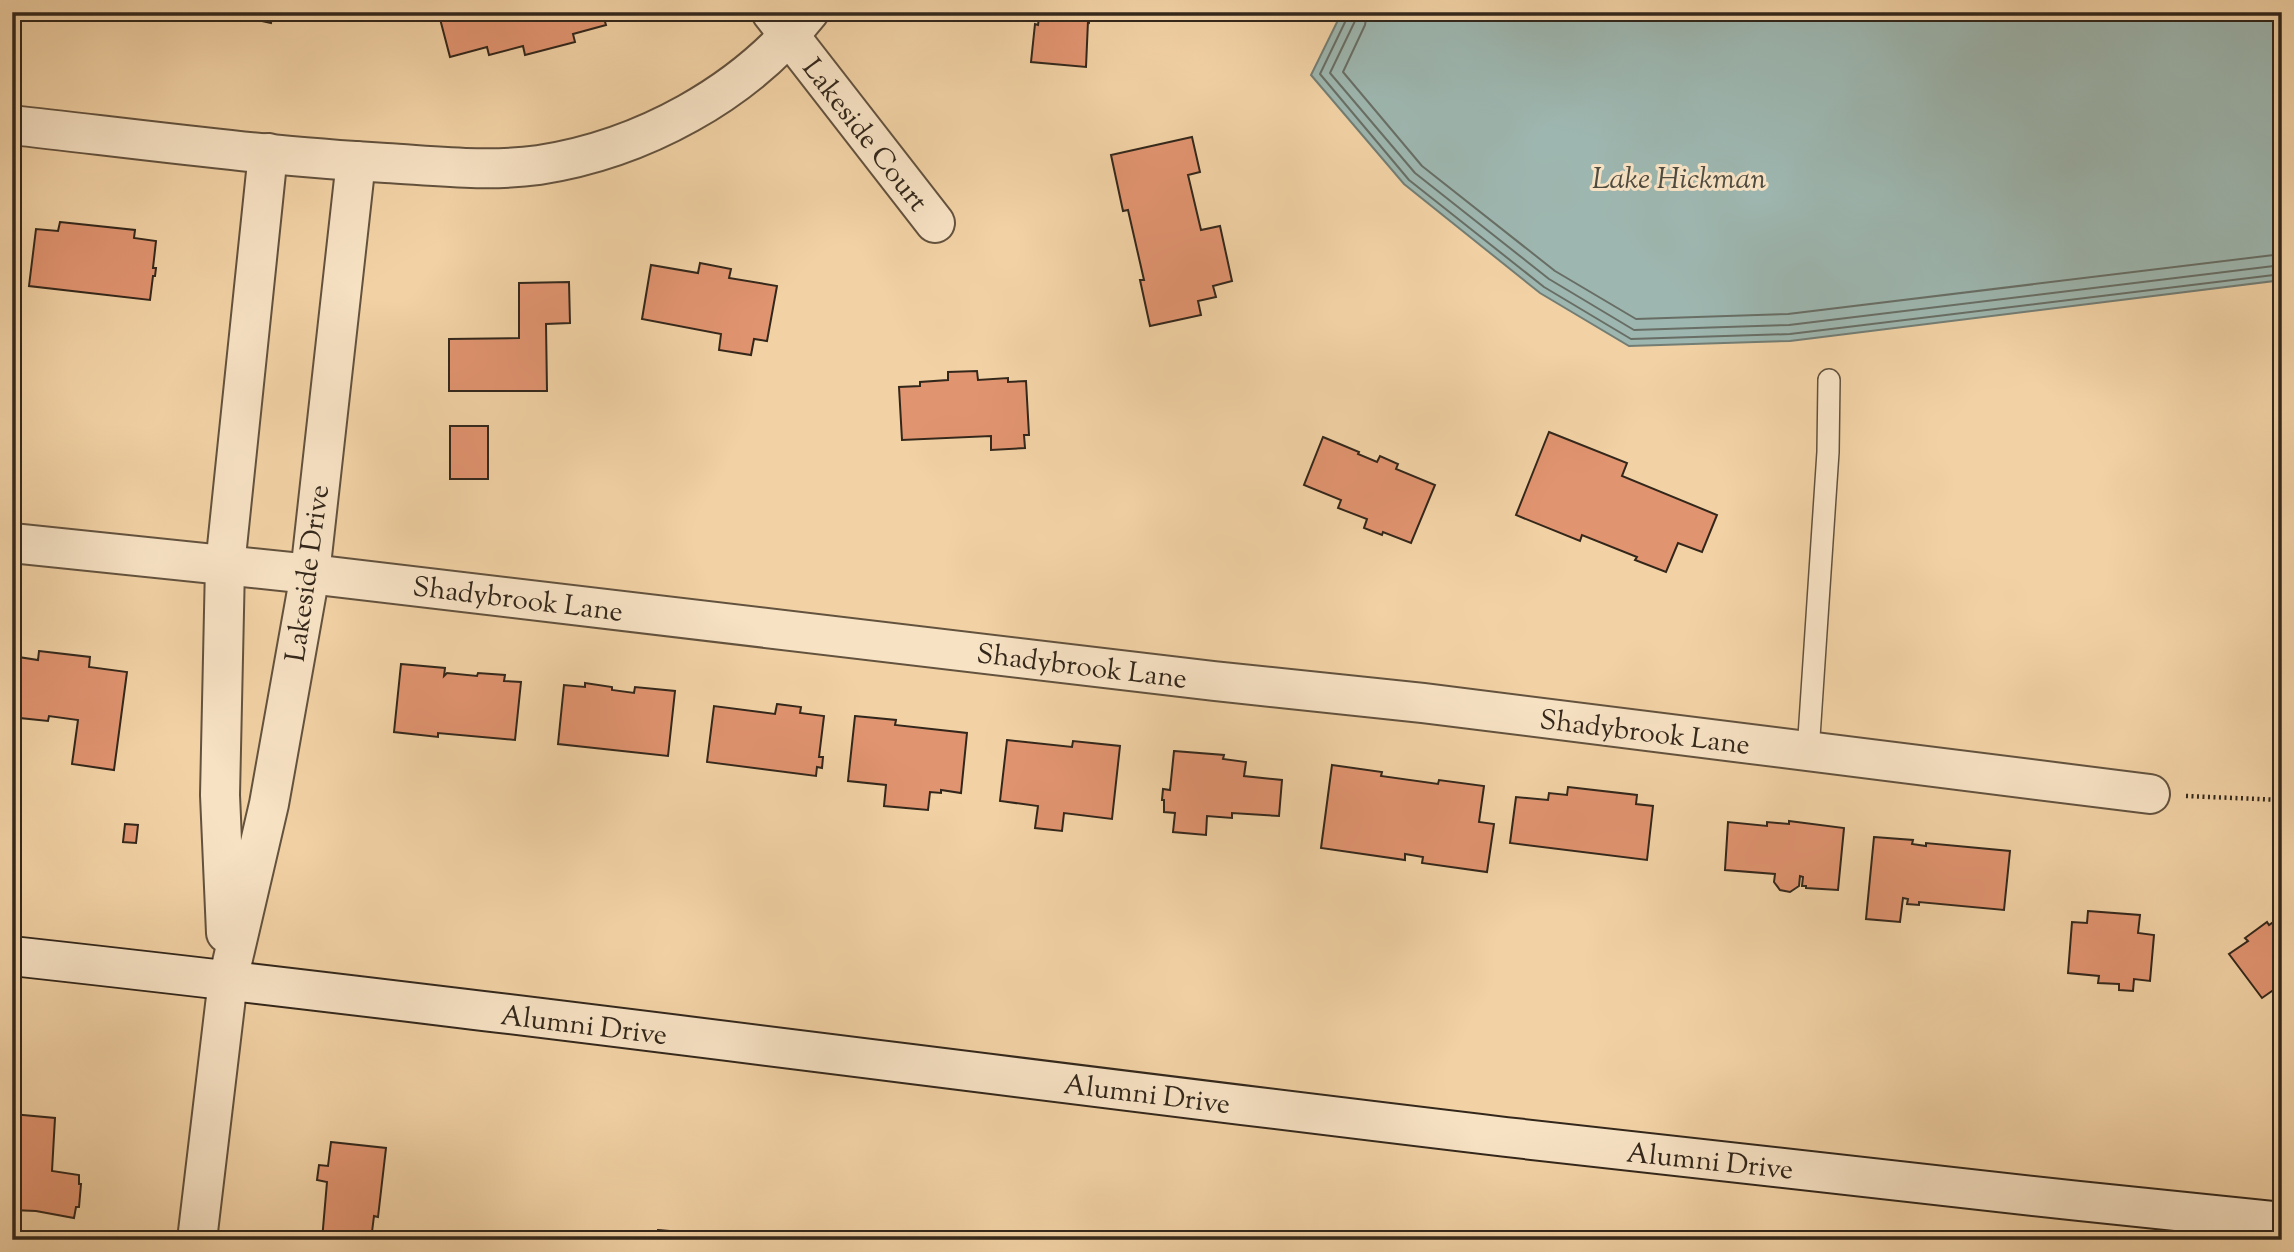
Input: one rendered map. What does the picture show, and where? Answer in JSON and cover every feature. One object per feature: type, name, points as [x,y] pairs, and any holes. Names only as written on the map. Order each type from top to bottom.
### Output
[{"type":"street","points":[[12,125],[355,161],[484,169],[539,164],[601,150],[664,127],[719,95],[790,20]]},
{"type":"street","name":"Lakeside Court","points":[[790,20],[935,223]]},
{"type":"street","name":"Lakeside Drive","points":[[228,980],[220,795],[225,566],[268,153]]},
{"type":"street","name":"Lakeside Drive","points":[[197,1240],[228,980],[269,804],[310,574],[355,161]]},
{"type":"street","name":"Shadybrook Lane","points":[[12,542],[1423,703],[2150,794]]},
{"type":"street","name":"Alumni Drive","points":[[12,956],[228,980],[1507,1137],[2282,1222]]},
{"type":"lane","points":[[1808,751],[1828,452],[1829,380]]},
{"type":"path","points":[[2150,794],[2282,800]]},
{"type":"water","name":"Lake Hickman","points":[[1342,12],[2282,12],[2282,280],[1790,341],[1629,346],[1540,293],[1404,184],[1311,75]]},
{"type":"building","points":[[223,12],[273,12],[271,23]]},
{"type":"building","points":[[452,12],[602,12],[606,25],[573,34],[575,42],[525,55],[523,46],[489,55],[487,47],[450,57],[439,15]]},
{"type":"building","points":[[1027,12],[1094,12],[1088,21],[1086,67],[1031,62],[1035,24],[1038,25],[1039,18],[1027,17]]},
{"type":"building","points":[[1192,137],[1200,172],[1188,175],[1201,230],[1220,226],[1232,281],[1213,286],[1216,297],[1198,301],[1201,315],[1150,326],[1140,280],[1144,280],[1128,210],[1123,211],[1111,155]]},
{"type":"building","points":[[60,222],[135,230],[134,238],[156,241],[153,268],[156,268],[150,300],[29,286],[36,229],[58,231]]},
{"type":"building","points":[[700,263],[731,269],[729,278],[777,286],[767,341],[754,339],[751,355],[719,350],[721,334],[642,319],[651,265],[698,273]]},
{"type":"building","points":[[569,282],[570,323],[546,324],[547,391],[449,391],[449,339],[519,338],[519,283]]},
{"type":"building","points":[[977,371],[978,380],[1008,378],[1008,382],[1026,381],[1029,435],[1024,435],[1025,448],[991,450],[991,436],[902,440],[899,387],[948,380],[948,372]]},
{"type":"building","points":[[450,426],[488,426],[488,479],[450,479]]},
{"type":"building","points":[[1549,432],[1627,463],[1622,476],[1717,515],[1702,552],[1678,543],[1666,572],[1582,535],[1580,541],[1516,515]]},
{"type":"building","points":[[1323,437],[1377,462],[1380,456],[1398,464],[1396,469],[1435,485],[1411,543],[1364,528],[1367,519],[1338,508],[1341,500],[1304,485]]},
{"type":"building","points":[[39,651],[90,657],[89,667],[127,672],[114,770],[72,764],[78,720],[49,716],[48,721],[20,718],[20,713],[12,712],[12,656],[38,660]]},
{"type":"building","points":[[401,664],[445,668],[444,676],[447,673],[505,675],[504,681],[521,682],[515,740],[394,732]]},
{"type":"building","points":[[585,683],[634,693],[635,687],[675,691],[668,756],[558,744],[564,685],[585,687]]},
{"type":"building","points":[[777,704],[801,707],[800,713],[824,716],[819,757],[823,757],[822,768],[817,767],[816,776],[707,762],[714,706],[775,714]]},
{"type":"building","points":[[855,716],[896,720],[895,725],[967,733],[961,793],[941,790],[941,793],[930,792],[928,810],[884,806],[886,785],[848,781]]},
{"type":"building","points":[[1007,740],[1072,747],[1073,741],[1120,746],[1112,819],[1064,813],[1062,831],[1035,828],[1038,806],[1000,801]]},
{"type":"building","points":[[1174,751],[1224,755],[1223,759],[1246,762],[1244,776],[1282,780],[1279,816],[1232,813],[1232,818],[1207,816],[1206,835],[1173,832],[1175,813],[1164,812],[1162,800],[1163,789],[1170,790]]},
{"type":"building","points":[[1332,765],[1382,772],[1381,776],[1438,784],[1439,780],[1484,786],[1479,822],[1494,824],[1487,872],[1422,863],[1423,857],[1405,854],[1405,860],[1321,848]]},
{"type":"building","points":[[1568,787],[1637,795],[1636,804],[1653,806],[1647,860],[1510,843],[1516,797],[1548,800],[1549,793],[1567,795]]},
{"type":"building","points":[[1789,821],[1844,828],[1838,890],[1806,888],[1802,886],[1803,877],[1800,876],[1799,886],[1790,892],[1780,890],[1774,882],[1775,874],[1725,870],[1728,822],[1767,826],[1767,822],[1789,824]]},
{"type":"building","points":[[125,824],[138,825],[136,843],[123,842]]},
{"type":"building","points":[[1874,837],[1913,840],[1912,844],[1926,846],[1926,843],[2010,851],[2004,910],[1919,902],[1919,905],[1907,904],[1908,899],[1903,898],[1900,922],[1866,919]]},
{"type":"building","points":[[2088,911],[2140,915],[2138,933],[2154,935],[2150,981],[2134,979],[2133,991],[2119,990],[2119,984],[2098,983],[2099,976],[2068,973],[2072,922],[2087,923]]},
{"type":"building","points":[[2282,916],[2282,984],[2262,998],[2229,954],[2248,941],[2245,938],[2267,922],[2269,925]]},
{"type":"building","points":[[12,1114],[55,1118],[52,1171],[79,1175],[81,1184],[79,1207],[76,1207],[74,1218],[12,1210]]},
{"type":"building","points":[[331,1142],[386,1148],[378,1217],[374,1216],[371,1240],[322,1240],[327,1182],[317,1180],[319,1165],[328,1166]]},
{"type":"building","points":[[658,1230],[765,1239],[765,1240],[657,1240]]}]
